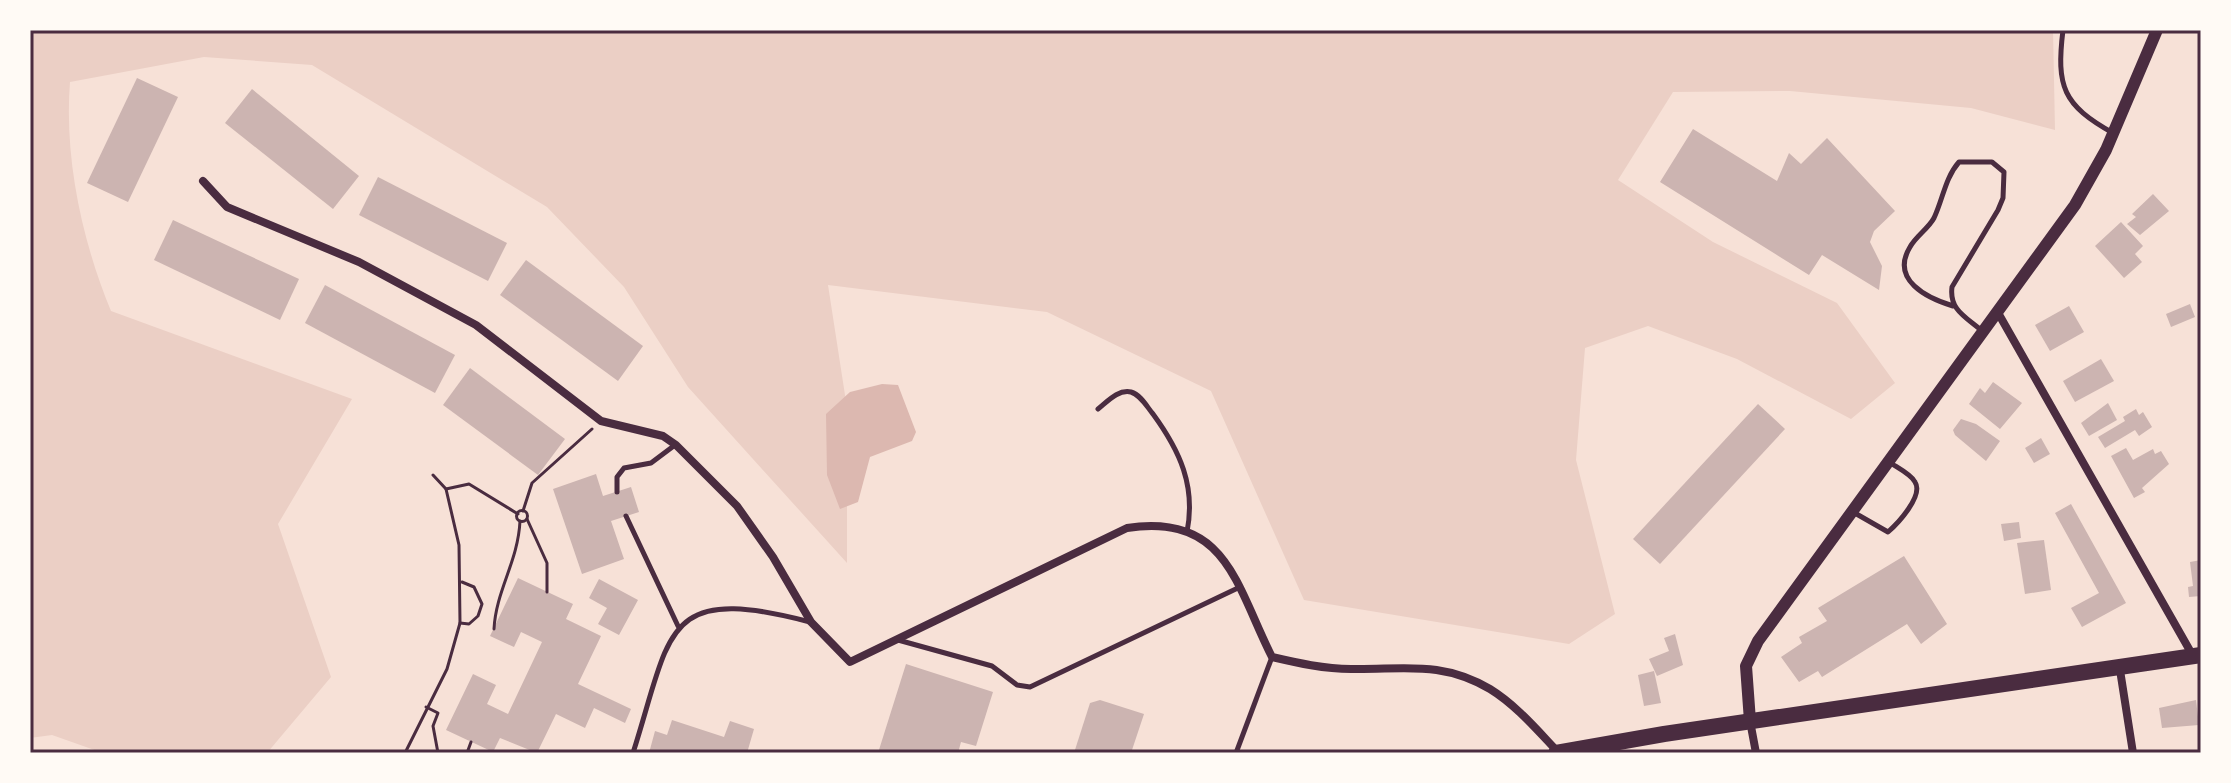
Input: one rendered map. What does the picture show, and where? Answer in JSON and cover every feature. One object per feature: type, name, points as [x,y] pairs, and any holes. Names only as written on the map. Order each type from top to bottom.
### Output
[{"type":"main road","points":[[1557,753],[1750,721],[2120,670],[2197,656]]},
{"type":"street","points":[[1756,753],[1745,685],[1746,666],[1753,650],[2075,205],[2114,133],[2157,30]]},
{"type":"street","points":[[203,181],[227,207],[359,262],[476,325],[601,421],[663,436],[676,445],[737,506],[773,557],[811,622],[850,662],[1127,528],[1159,523],[1205,541],[1221,556],[1240,587],[1272,657],[1326,668],[1425,666],[1457,674],[1490,689],[1526,718],[1557,753]]},
{"type":"street","points":[[1997,311],[2197,656]]},
{"type":"street","points":[[2120,670],[2133,753]]},
{"type":"lane","points":[[2063,30],[2061,77],[2066,94],[2083,116],[2114,133]]},
{"type":"lane","points":[[1953,306],[1952,287],[2003,198],[2004,172],[1992,162],[1959,162],[1949,173],[1933,220],[1910,246],[1906,259],[1908,279],[1914,289],[1953,306],[1982,332]]},
{"type":"lane","points":[[1098,409],[1119,393],[1130,392],[1140,398],[1168,435],[1187,476],[1192,505],[1187,533]]},
{"type":"lane","points":[[617,492],[617,477],[624,468],[651,463],[676,445]]},
{"type":"lane","points":[[1852,511],[1888,532],[1895,526],[1917,488],[1915,481],[1888,462]]},
{"type":"lane","points":[[626,516],[678,626]]},
{"type":"lane","points":[[897,640],[992,666],[1017,685],[1030,687],[1240,587]]},
{"type":"lane","points":[[633,753],[666,649],[678,626],[701,610],[723,607],[765,610],[811,622]]},
{"type":"lane","points":[[1236,753],[1272,657]]},
{"type":"path","points":[[518,514],[523,511],[532,483],[601,421]]},
{"type":"path","points":[[405,753],[447,669],[460,623],[462,582],[459,545],[446,489],[433,475]]},
{"type":"path","points":[[446,489],[469,484],[518,514],[519,548],[496,605],[494,629]]},
{"type":"path","points":[[523,511],[547,563],[547,592]]},
{"type":"path","points":[[520,521],[527,519]]},
{"type":"path","points":[[460,623],[469,624],[478,616],[482,604],[474,587],[462,582]]},
{"type":"path","points":[[482,604],[496,605]]},
{"type":"path","points":[[426,707],[438,713],[433,726],[438,753]]},
{"type":"path","points":[[467,753],[471,742]]},
{"type":"shaded area","points":[[30,30],[2053,30],[2055,130],[1971,108],[1790,91],[1673,92],[1618,180],[1713,242],[1837,303],[1895,383],[1851,419],[1737,359],[1648,326],[1585,348],[1576,460],[1615,614],[1569,644],[1304,600],[1211,391],[1047,312],[828,285],[847,408],[847,563],[688,387],[624,287],[547,207],[312,65],[204,57],[70,82],[70,140],[77,199],[111,311],[352,399],[278,524],[331,677],[267,753],[103,753],[52,735],[30,738]]},
{"type":"shaded area","points":[[882,384],[898,385],[916,432],[912,441],[870,457],[858,502],[840,509],[827,475],[826,414],[850,392]]},
{"type":"building","points":[[137,78],[178,97],[128,202],[87,183]]},
{"type":"building","points":[[252,89],[359,176],[333,209],[225,123]]},
{"type":"building","points":[[1693,129],[1777,181],[1789,153],[1801,164],[1827,138],[1895,211],[1874,231],[1870,242],[1882,266],[1879,290],[1822,255],[1809,275],[1660,182]]},
{"type":"building","points":[[378,177],[507,243],[488,281],[359,215]]},
{"type":"building","points":[[2153,194],[2169,211],[2140,235],[2127,224],[2136,217],[2132,214]]},
{"type":"building","points":[[173,220],[299,279],[280,320],[154,260]]},
{"type":"building","points":[[2121,222],[2143,246],[2135,254],[2142,262],[2124,278],[2095,246]]},
{"type":"building","points":[[526,260],[643,346],[618,381],[500,295]]},
{"type":"building","points":[[325,285],[455,355],[435,393],[305,323]]},
{"type":"building","points":[[2190,304],[2195,317],[2171,327],[2166,314]]},
{"type":"building","points":[[2069,306],[2084,332],[2050,351],[2035,325]]},
{"type":"building","points":[[2101,359],[2114,381],[2075,402],[2063,381]]},
{"type":"building","points":[[470,368],[565,439],[538,475],[443,405]]},
{"type":"building","points":[[1993,382],[2022,403],[2000,429],[1969,404],[1980,388],[1985,393]]},
{"type":"building","points":[[2108,403],[2117,420],[2089,436],[2081,423]]},
{"type":"building","points":[[1758,404],[1785,429],[1660,564],[1633,539]]},
{"type":"building","points":[[2136,409],[2139,415],[2143,412],[2152,427],[2139,436],[2135,430],[2105,448],[2098,437],[2125,421],[2123,417]]},
{"type":"building","points":[[1961,419],[1976,424],[2000,441],[1986,461],[1955,435],[1953,430]]},
{"type":"building","points":[[2041,438],[2050,454],[2034,463],[2025,448]]},
{"type":"building","points":[[2126,448],[2133,460],[2153,449],[2155,454],[2161,451],[2169,464],[2142,488],[2145,492],[2134,498],[2111,456]]},
{"type":"building","points":[[596,474],[603,496],[631,487],[639,512],[611,521],[624,559],[582,574],[553,489]]},
{"type":"building","points":[[2071,504],[2126,603],[2082,627],[2071,608],[2099,593],[2055,513]]},
{"type":"building","points":[[2019,522],[2021,538],[2004,541],[2001,524]]},
{"type":"building","points":[[2044,540],[2051,590],[2025,594],[2017,543]]},
{"type":"building","points":[[1904,556],[1947,624],[1921,644],[1907,624],[1822,677],[1818,671],[1799,682],[1781,657],[1802,643],[1799,637],[1827,621],[1818,608]]},
{"type":"building","points":[[2201,560],[2201,596],[2189,597],[2188,587],[2193,586],[2190,562]]},
{"type":"building","points":[[518,578],[573,604],[566,619],[601,636],[578,684],[631,709],[625,723],[594,708],[585,728],[556,714],[537,753],[500,738],[493,752],[446,730],[473,674],[496,685],[487,704],[508,714],[542,642],[521,632],[514,647],[490,636]]},
{"type":"building","points":[[599,579],[638,600],[619,635],[598,624],[607,608],[589,598]]},
{"type":"building","points":[[1675,634],[1683,665],[1657,676],[1649,659],[1669,651],[1664,638]]},
{"type":"building","points":[[906,664],[993,692],[976,746],[961,742],[958,753],[878,753]]},
{"type":"building","points":[[1654,671],[1661,703],[1644,706],[1638,675]]},
{"type":"building","points":[[1100,700],[1144,714],[1131,753],[1074,753],[1090,703]]},
{"type":"building","points":[[2196,700],[2199,725],[2162,728],[2159,708]]},
{"type":"building","points":[[672,720],[724,737],[730,721],[754,729],[747,753],[649,753],[655,731],[667,735]]}]
